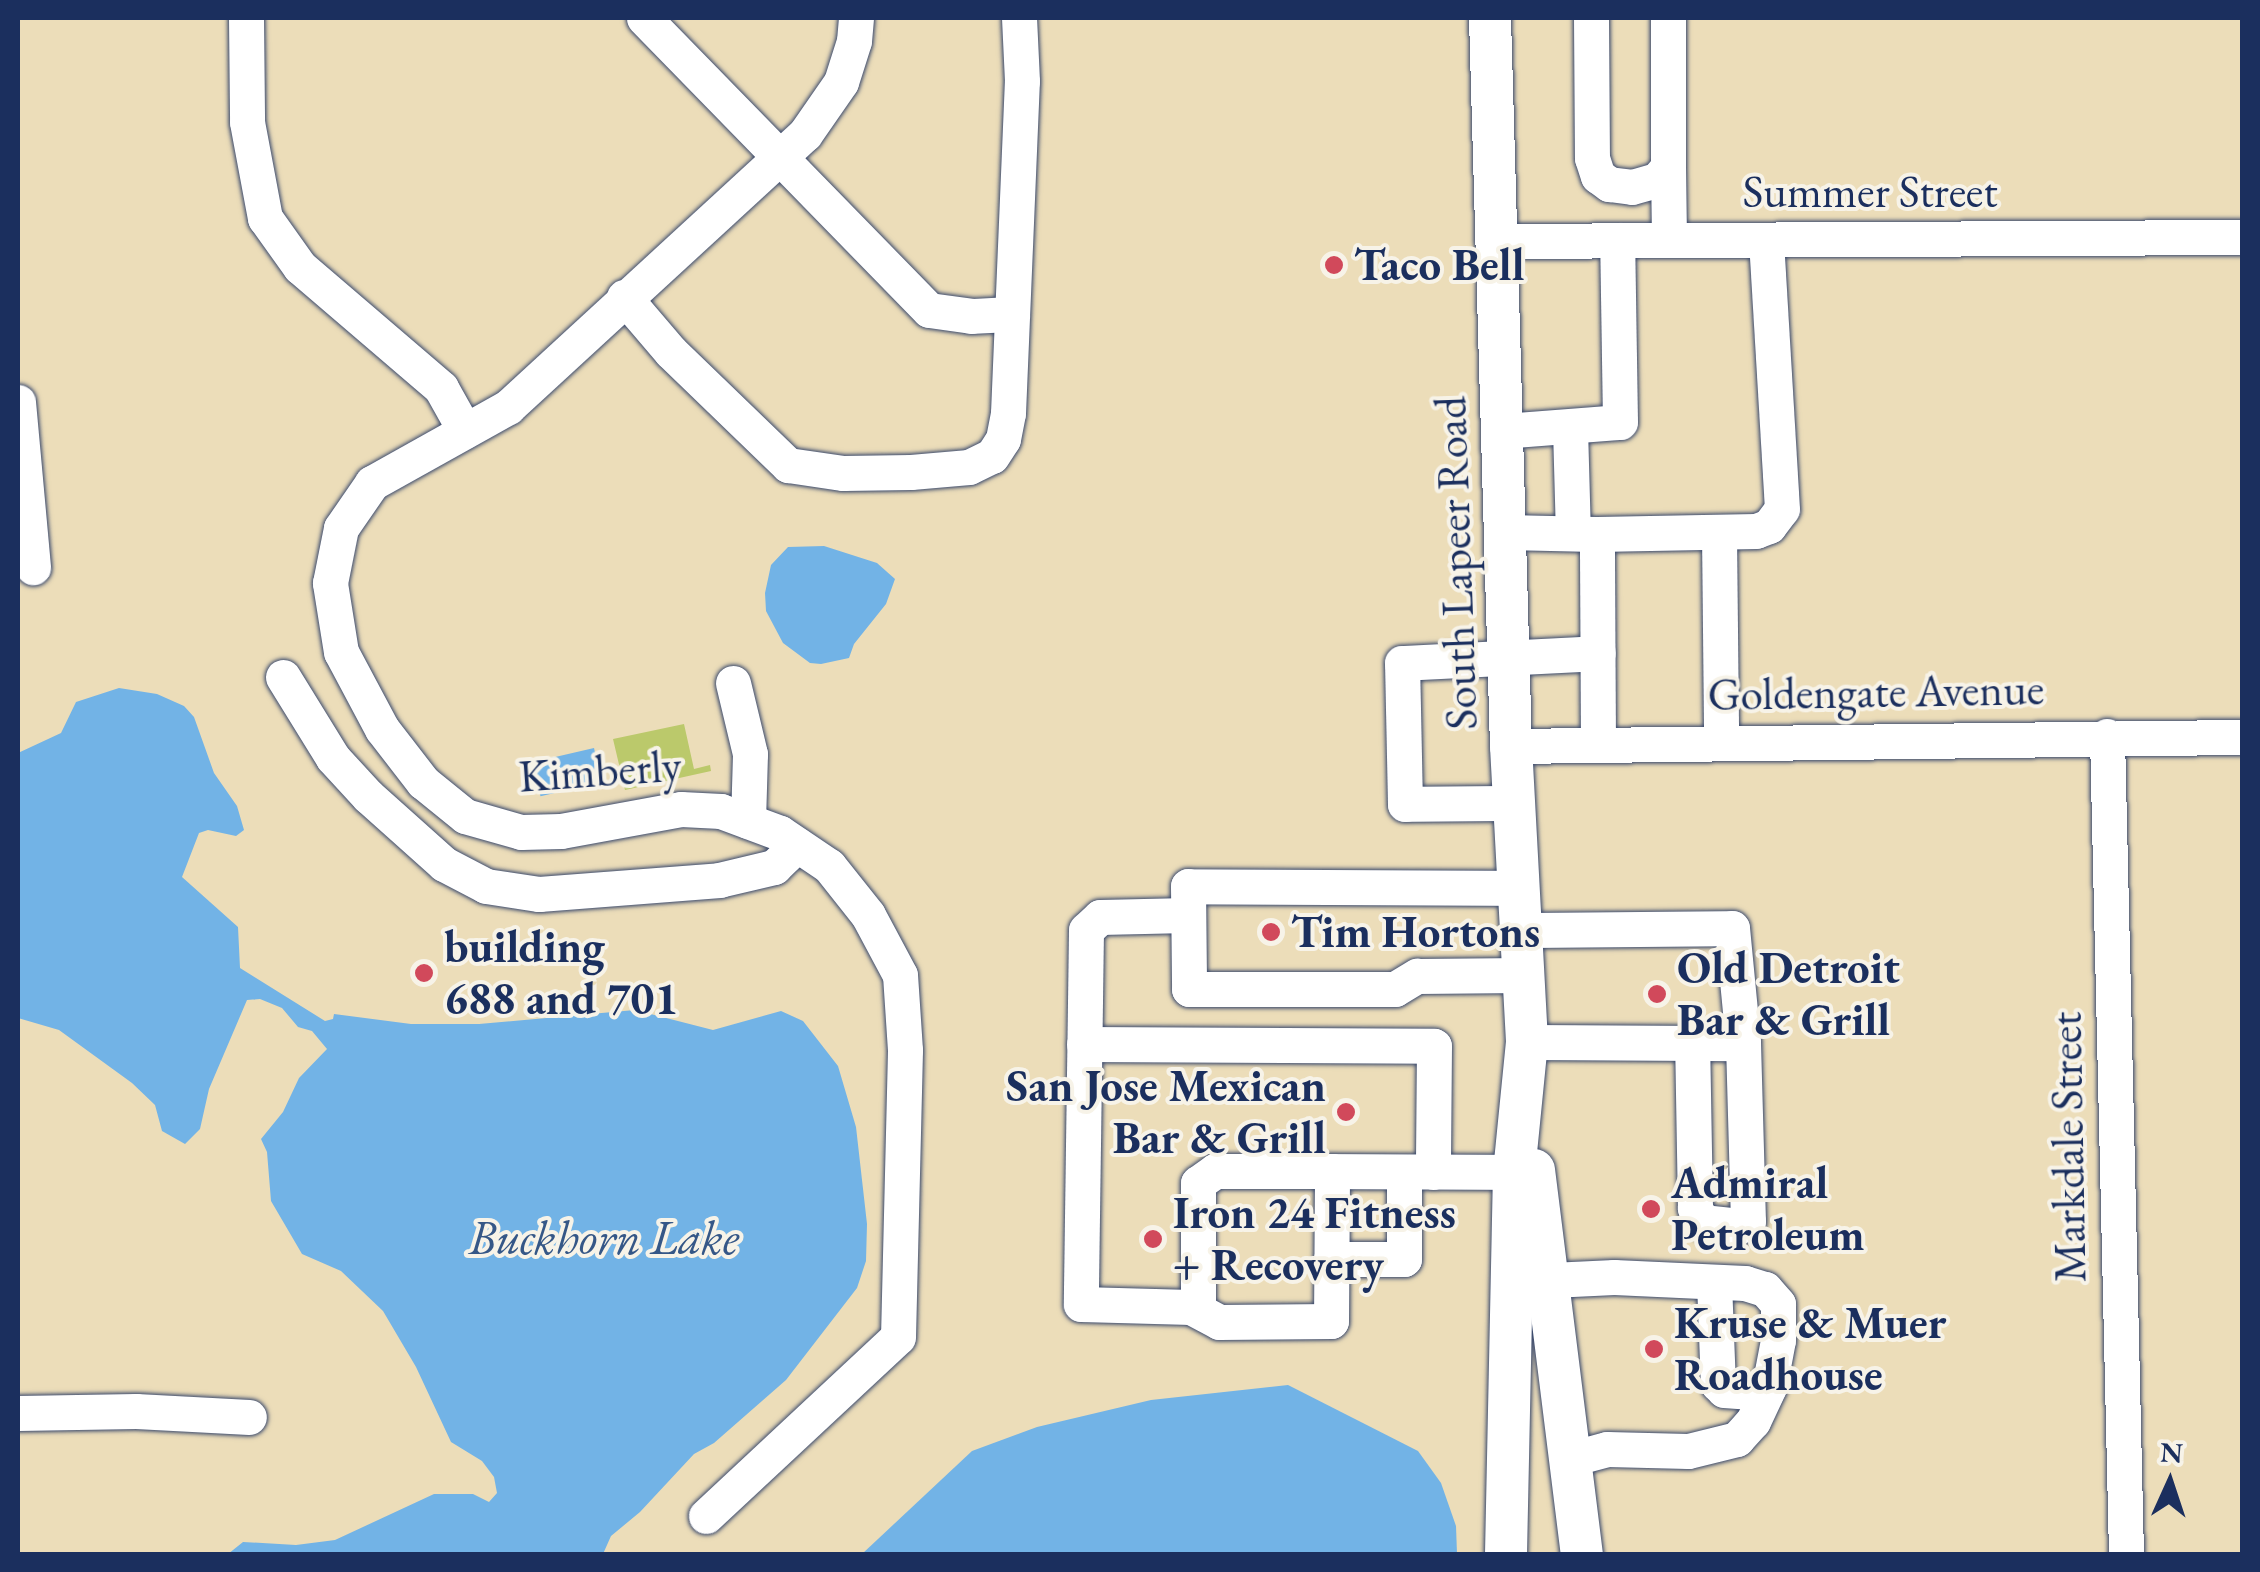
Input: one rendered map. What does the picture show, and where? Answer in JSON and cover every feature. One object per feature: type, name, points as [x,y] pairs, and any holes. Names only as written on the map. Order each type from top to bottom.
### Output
[{"type":"main road","name":"South Lapeer Road","points":[[1490,18],[1511,746],[1528,1042],[1514,1172],[1506,1554]]},
{"type":"main road","name":"South Lapeer Road","points":[[1524,1106],[1551,1280],[1582,1554]]},
{"type":"street","points":[[246,18],[246,122],[265,218],[300,267],[440,388],[464,432]]},
{"type":"street","points":[[644,18],[928,310],[972,316],[1012,314]]},
{"type":"street","name":"Kimberly","points":[[706,1516],[898,1337],[904,1063],[900,975],[868,914],[829,866],[797,844],[748,821],[720,811],[681,810],[612,825],[520,832],[465,816],[422,782],[377,719],[340,652],[330,583],[341,528],[372,483],[523,394],[805,134],[832,97],[854,41],[856,18]]},
{"type":"street","points":[[624,297],[671,352],[788,465],[843,473],[969,467],[992,456],[1003,439],[1008,413],[1022,80],[1020,18]]},
{"type":"street","points":[[1591,18],[1590,138],[1598,176],[1610,184],[1632,187],[1657,180],[1668,167]]},
{"type":"street","points":[[1668,18],[1669,240]]},
{"type":"street","name":"Summer Street","points":[[1498,241],[2242,237]]},
{"type":"street","points":[[1502,431],[1620,422],[1616,240]]},
{"type":"street","points":[[1506,532],[1719,534],[1769,526],[1782,508],[1766,240]]},
{"type":"street","points":[[18,402],[33,567]]},
{"type":"street","points":[[1570,428],[1598,653],[1598,744]]},
{"type":"street","points":[[1719,534],[1721,742]]},
{"type":"street","points":[[1514,803],[1405,804],[1402,663],[1598,653]]},
{"type":"street","points":[[283,677],[326,748],[368,796],[444,864],[486,886],[515,893],[719,880],[774,866],[797,844]]},
{"type":"street","points":[[732,683],[750,754],[748,821]]},
{"type":"street","points":[[326,748],[377,719]]},
{"type":"street","name":"Markdale Street","points":[[2107,736],[2126,1554]]},
{"type":"street","name":"Goldengate Avenue","points":[[1511,746],[2242,737]]},
{"type":"street","points":[[1519,888],[1188,886],[1189,989],[1395,988],[1417,976],[1524,975]]},
{"type":"street","points":[[1188,916],[1094,919],[1086,930],[1081,1304],[1198,1310],[1219,1322],[1331,1322],[1332,1171]]},
{"type":"street","points":[[1521,930],[1732,928],[1743,1043],[1748,1221],[1730,1228],[1702,1222],[1695,1208],[1692,1039]]},
{"type":"street","points":[[1528,1042],[1692,1039],[1743,1043]]},
{"type":"street","points":[[1084,1044],[1434,1046],[1404,1260],[1331,1259]]},
{"type":"street","points":[[1198,1310],[1198,1184],[1215,1171],[1514,1172]]},
{"type":"street","points":[[1551,1280],[1714,1282],[1766,1289],[1778,1304],[1778,1340],[1766,1393],[1753,1421],[1737,1438],[1688,1451],[1607,1449],[1574,1458]]},
{"type":"street","points":[[1714,1282],[1718,1384],[1724,1390],[1766,1393]]},
{"type":"street","points":[[18,1414],[136,1410],[249,1417]]},
{"type":"green space","points":[[684,724],[694,769],[710,765],[711,771],[625,790],[613,739]]},
{"type":"water","points":[[824,546],[877,563],[895,579],[886,604],[854,644],[849,658],[821,664],[810,663],[783,643],[766,611],[765,593],[771,565],[788,547]]},
{"type":"water","name":"Buckhorn Lake","points":[[119,688],[157,694],[184,706],[194,717],[214,773],[237,806],[244,830],[236,836],[208,830],[199,833],[182,877],[238,927],[240,968],[325,1021],[333,1019],[334,1014],[411,1024],[479,1024],[635,1010],[713,1030],[781,1011],[803,1021],[838,1066],[856,1127],[867,1224],[866,1261],[857,1288],[786,1380],[714,1443],[694,1454],[640,1512],[611,1536],[603,1554],[228,1554],[243,1542],[296,1545],[335,1540],[434,1494],[473,1494],[489,1502],[497,1493],[494,1477],[482,1461],[451,1442],[416,1367],[383,1311],[341,1271],[302,1254],[271,1201],[267,1152],[261,1139],[283,1112],[299,1078],[327,1049],[312,1031],[298,1027],[282,1008],[260,999],[247,1000],[209,1089],[200,1129],[185,1144],[162,1131],[155,1105],[132,1083],[59,1030],[18,1018],[18,753],[61,733],[76,702]]},
{"type":"water","points":[[594,748],[602,782],[540,796],[533,762]]},
{"type":"water","points":[[1288,1385],[1418,1451],[1441,1483],[1456,1526],[1457,1554],[862,1554],[972,1451],[1037,1427],[1151,1400]]},
{"type":"place","name":"Taco Bell","points":[[1334,265]]},
{"type":"place","name":"Tim Hortons","points":[[1271,932]]},
{"type":"place","name":"building 688 and 701","points":[[424,973]]},
{"type":"place","name":"Old Detroit Bar & Grill","points":[[1657,994]]},
{"type":"place","name":"San Jose Mexican Bar & Grill","points":[[1346,1112]]},
{"type":"place","name":"Admiral Petroleum","points":[[1651,1209]]},
{"type":"place","name":"Iron 24 Fitness + Recovery","points":[[1153,1239]]},
{"type":"place","name":"Kruse & Muer Roadhouse","points":[[1654,1349]]}]
